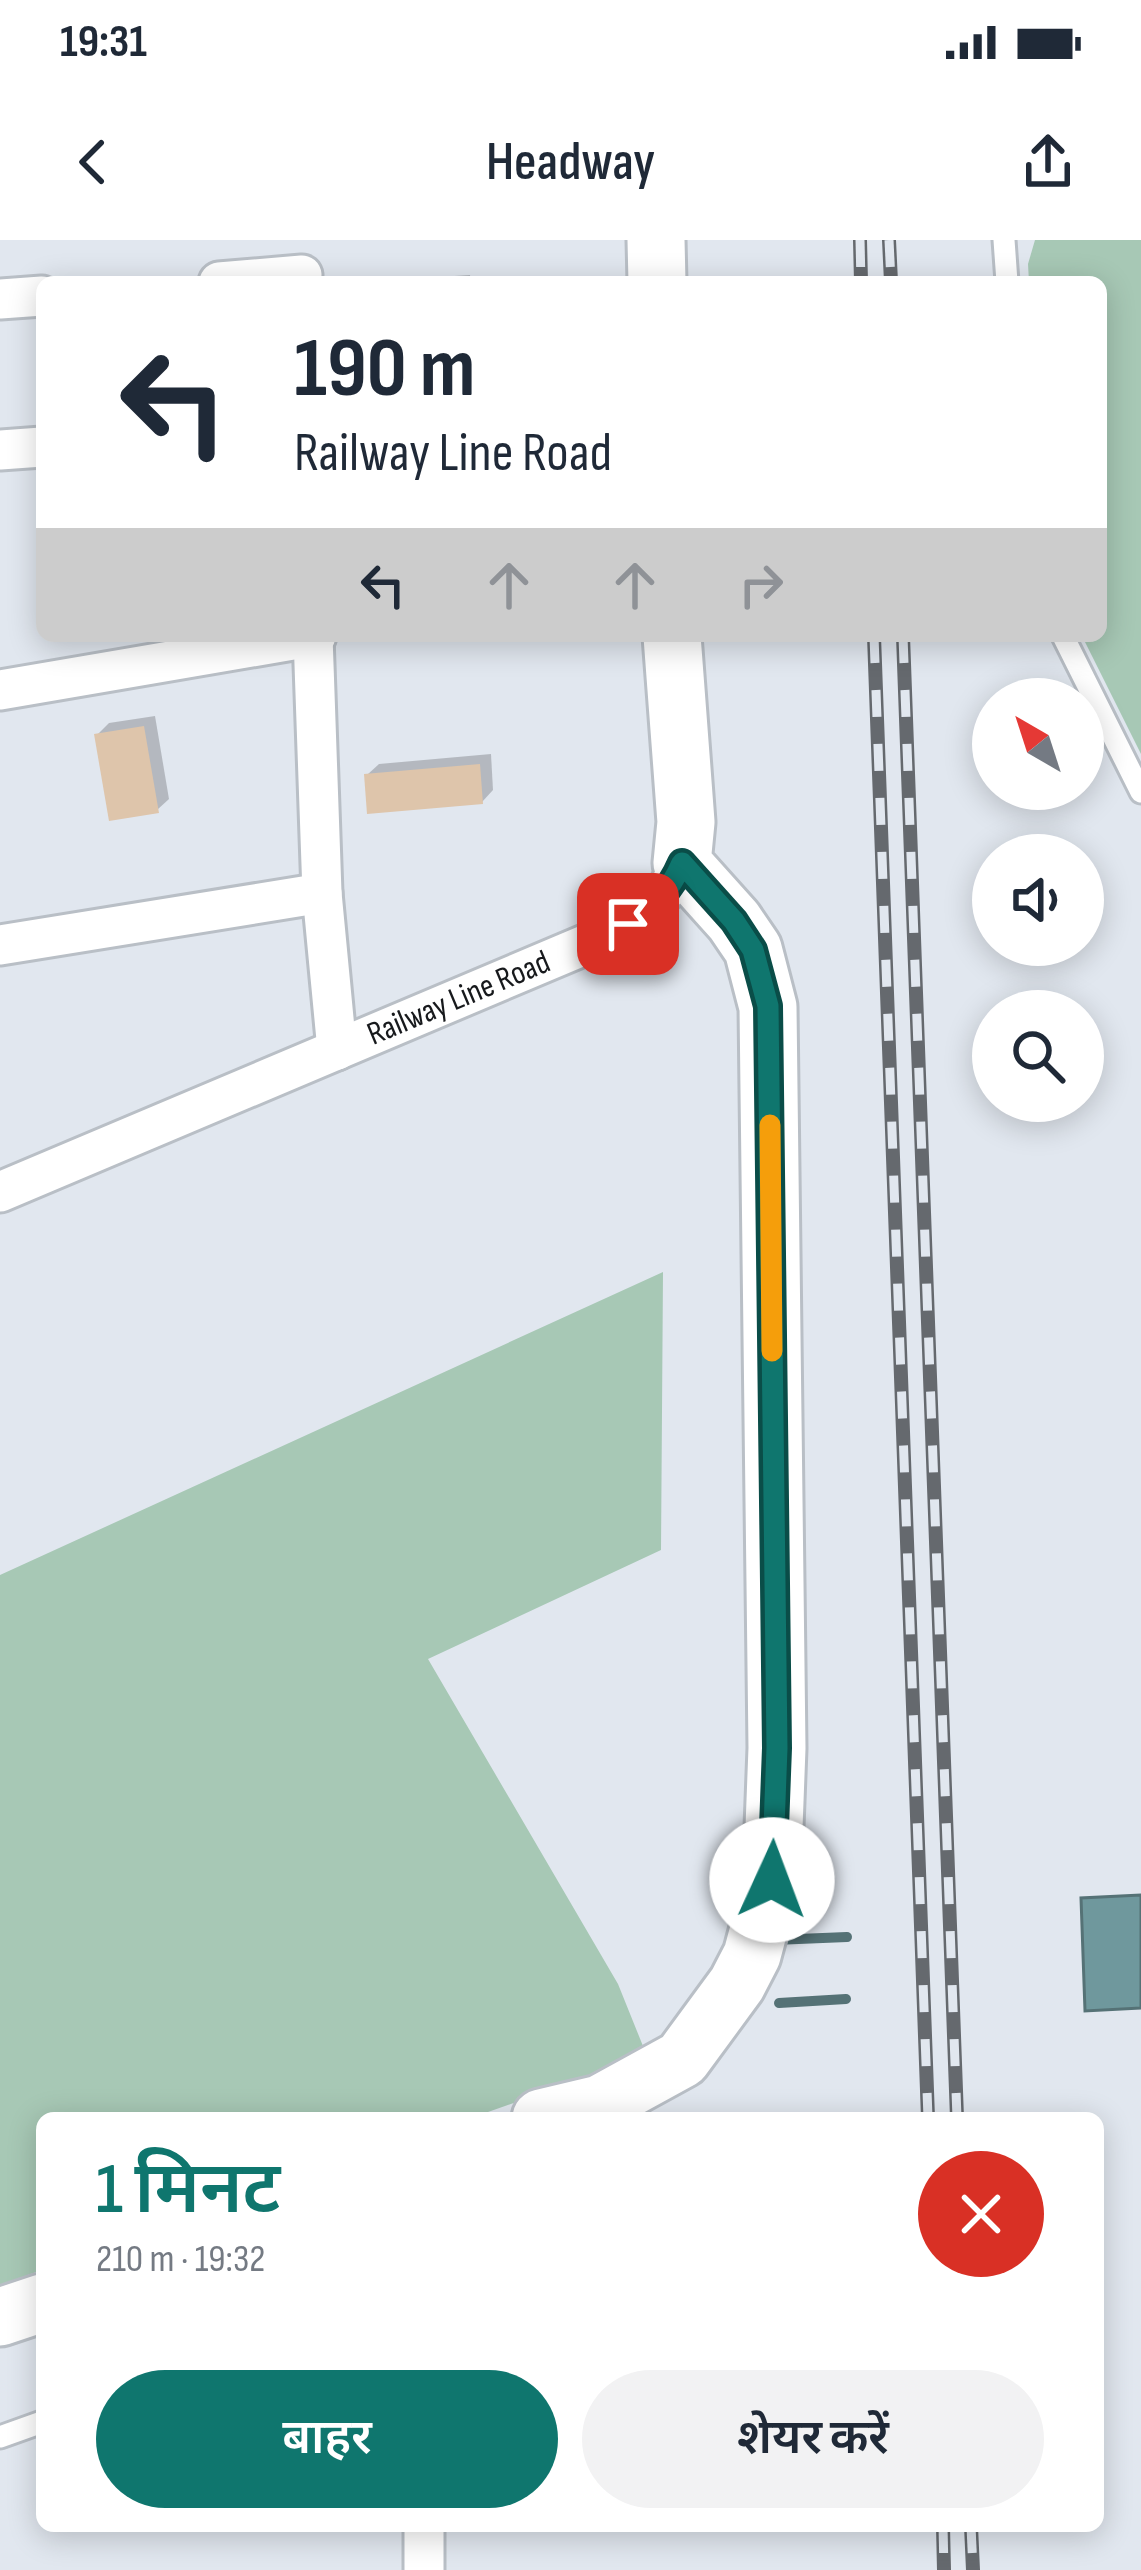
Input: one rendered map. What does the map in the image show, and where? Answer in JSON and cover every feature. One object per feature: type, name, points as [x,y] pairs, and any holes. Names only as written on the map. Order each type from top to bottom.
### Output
[{"type":"street","points":[[656,240],[657,276]]},
{"type":"street","points":[[250,276],[302,266]]},
{"type":"street","points":[[0,299],[36,296]]},
{"type":"street","points":[[0,450],[36,447]]},
{"type":"street","points":[[0,690],[279,642]]},
{"type":"street","points":[[314,642],[322,893],[338,1050]]},
{"type":"street","points":[[594,2111],[682,2059],[737,1984],[752,1955],[772,1880],[777,1748],[768,1006],[753,950],[734,921],[682,863],[686,822],[672,642]]},
{"type":"street","name":"Railway Line Road","points":[[0,1192],[628,924],[665,894],[682,863]]},
{"type":"street","points":[[0,945],[322,893]]},
{"type":"street","points":[[0,2317],[36,2304]]},
{"type":"street","points":[[424,2532],[424,2570]]},
{"type":"lane","points":[[1004,240],[1006,276]]},
{"type":"lane","points":[[1066,642],[1141,792]]},
{"type":"lane","points":[[0,2437],[36,2424]]},
{"type":"green space","points":[[1035,240],[1141,240],[1141,754],[1085,642],[1107,642],[1107,276],[1029,276]]},
{"type":"green space","points":[[663,1272],[661,1550],[428,1659],[618,1984],[647,2056],[488,2112],[36,2112],[36,2272],[0,2285],[0,1575]]},
{"type":"water","points":[[1141,1895],[1141,2008],[1085,2011],[1081,1898]]},
{"type":"building","points":[[144,726],[159,813],[109,821],[94,734]]},
{"type":"building","points":[[480,764],[483,804],[367,814],[364,774]]},
{"type":"waterway","points":[[774,1940],[847,1937]]},
{"type":"waterway","points":[[779,2003],[846,1999]]},
{"type":"railway","points":[[860,240],[861,276]]},
{"type":"railway","points":[[889,240],[891,276]]},
{"type":"railway","points":[[874,642],[928,2112]]},
{"type":"railway","points":[[903,642],[957,2112]]},
{"type":"railway","points":[[943,2532],[944,2570]]},
{"type":"railway","points":[[971,2532],[973,2570]]},
{"type":"slow traffic","points":[[770,1125],[772,1351]]},
{"type":"route","points":[[628,924],[665,894],[682,863],[734,921],[753,950],[768,1006],[777,1748],[772,1880]]}]
